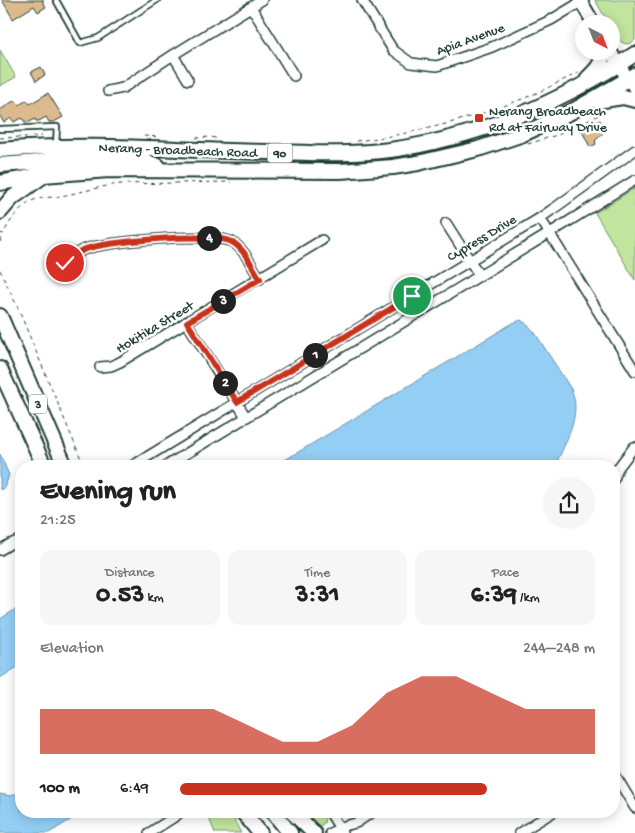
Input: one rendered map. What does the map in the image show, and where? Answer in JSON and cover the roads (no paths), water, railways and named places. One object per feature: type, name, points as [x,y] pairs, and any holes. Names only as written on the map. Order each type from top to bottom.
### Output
[{"type":"main road","name":"Nerang - Broadbeach Road","points":[[0,150],[56,141],[341,154],[389,150],[452,138],[486,128],[533,110],[576,89],[635,54]]},
{"type":"main road","points":[[576,89],[600,66],[602,60]]},
{"type":"main road","name":"Nerang - Broadbeach Road","points":[[44,175],[109,170],[334,171],[401,166],[459,154],[542,126],[588,103],[631,77]]},
{"type":"main road","points":[[588,103],[623,97],[635,100]]},
{"type":"main road","points":[[0,165],[54,160],[141,160],[167,170]]},
{"type":"main road","points":[[0,212],[12,198],[44,175]]},
{"type":"main road","name":"90","points":[[0,183],[44,175]]},
{"type":"main road","name":"3","points":[[0,316],[62,460]]},
{"type":"main road","name":"3","points":[[0,369],[41,460]]},
{"type":"main road","points":[[248,818],[260,833]]},
{"type":"main road","points":[[278,818],[290,833]]},
{"type":"main road","points":[[298,818],[314,833]]},
{"type":"street","points":[[108,91],[123,88],[262,0]]},
{"type":"street","name":"Apia Avenue","points":[[362,0],[393,50],[411,63],[437,66],[500,43],[551,20],[581,1]]},
{"type":"street","points":[[581,1],[589,15]]},
{"type":"street","points":[[251,6],[294,76]]},
{"type":"street","points":[[173,55],[188,80]]},
{"type":"street","points":[[616,60],[631,77],[635,92]]},
{"type":"street","name":"Cypress Drive","points":[[142,460],[556,208],[635,150]]},
{"type":"street","points":[[176,460],[635,180]]},
{"type":"street","points":[[540,218],[635,371]]},
{"type":"street","points":[[446,223],[478,275]]},
{"type":"street","points":[[65,263],[83,250],[104,244],[216,238],[228,240],[240,247],[260,279]]},
{"type":"street","name":"Hokitika Street","points":[[100,367],[111,366],[120,362],[322,240]]},
{"type":"street","points":[[187,322],[246,417]]},
{"type":"street","points":[[620,465],[634,447]]},
{"type":"street","points":[[0,550],[15,542]]},
{"type":"street","points":[[620,785],[635,808]]},
{"type":"street","points":[[149,833],[173,818]]},
{"type":"street","points":[[334,818],[343,831]]},
{"type":"street","points":[[330,833],[343,831],[363,818]]},
{"type":"street","points":[[519,833],[544,818]]},
{"type":"lane","points":[[56,0],[80,43],[98,38],[158,0]]},
{"type":"lane","points":[[0,129],[57,127],[56,141]]},
{"type":"water","points":[[521,320],[528,325],[571,389],[575,408],[574,418],[568,438],[558,460],[285,460],[513,323]]},
{"type":"water","points":[[0,454],[9,475],[5,487],[0,490]]},
{"type":"water","points":[[15,610],[15,669],[0,678],[0,619]]},
{"type":"water","points":[[0,794],[10,796],[15,794],[15,818],[74,818],[49,833],[0,833]]},
{"type":"place","name":"Nerang Broadbeach Rd at Fairway Drive","points":[[479,118]]}]
